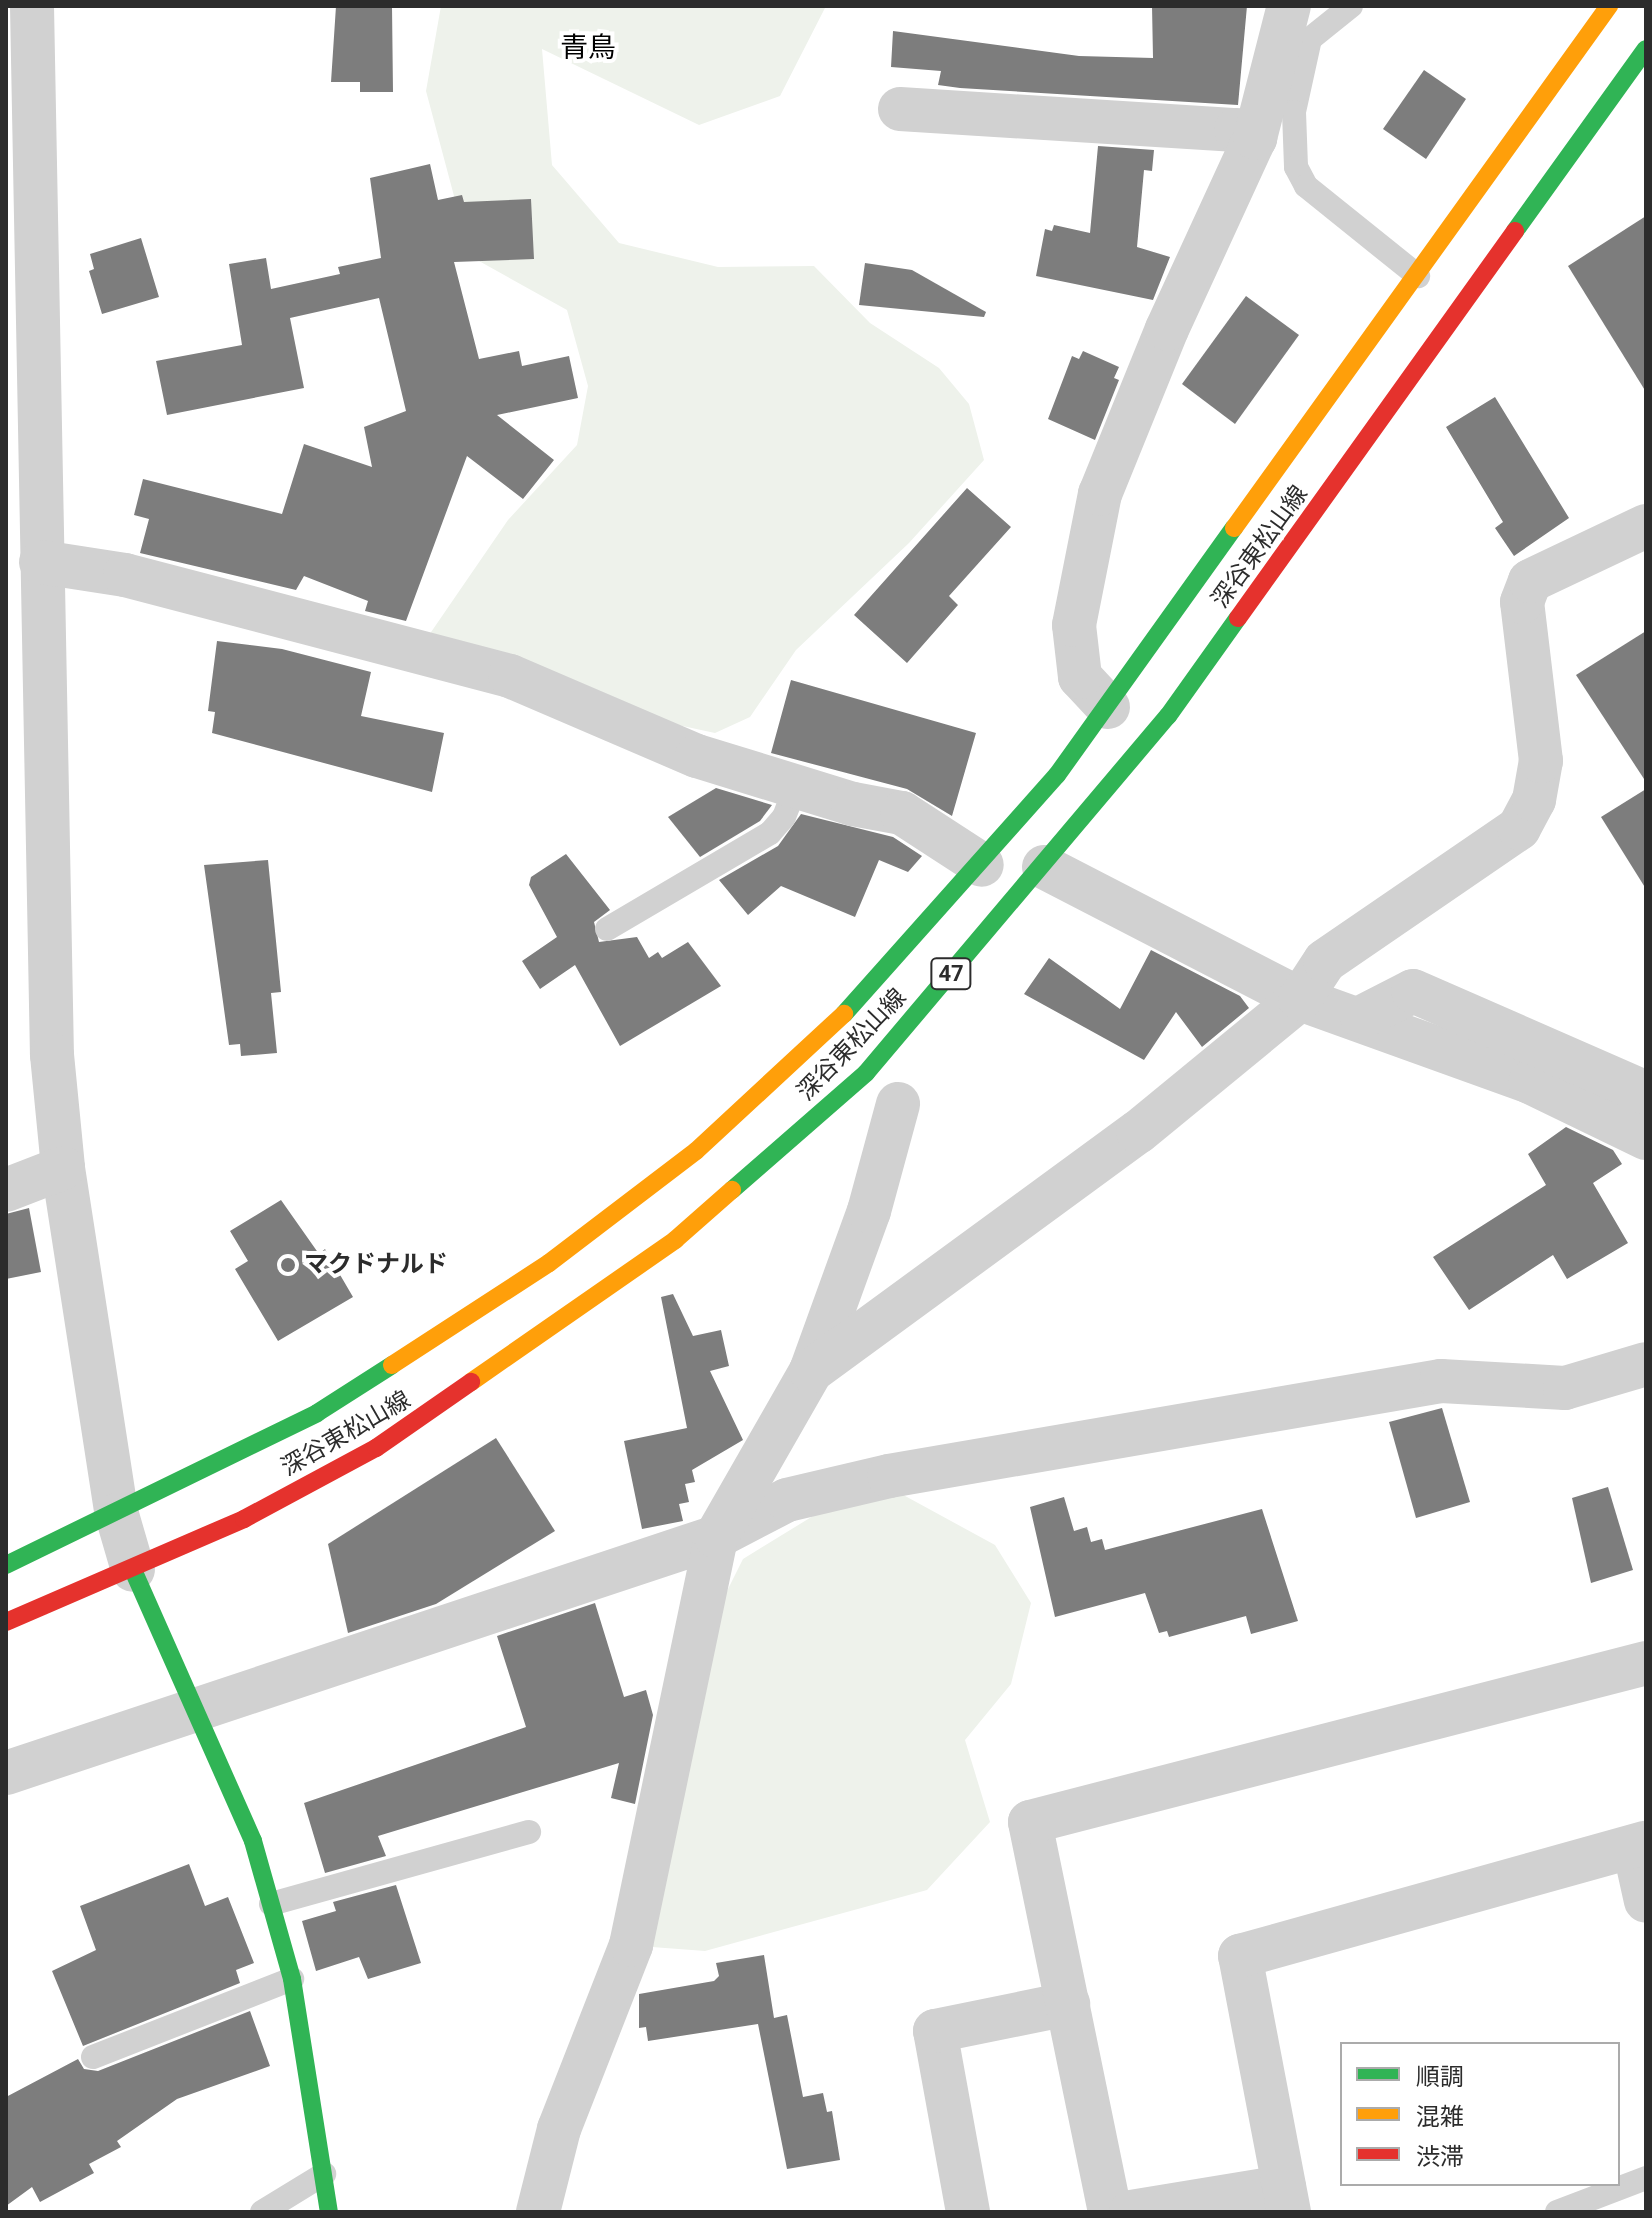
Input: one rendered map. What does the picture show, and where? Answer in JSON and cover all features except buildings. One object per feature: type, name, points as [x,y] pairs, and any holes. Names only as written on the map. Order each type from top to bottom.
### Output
[{"type":"main road","name":"深谷東松山線","points":[[6,1565],[117,1515],[317,1413],[561,1253],[696,1151],[849,1009],[982,865],[1108,707],[1609,6]]},
{"type":"main road","name":"深谷東松山線","points":[[6,1622],[133,1570],[244,1519],[376,1448],[675,1240],[866,1073],[1044,867],[1168,716],[1646,49]]},
{"type":"main road","points":[[133,1570],[253,1841],[292,1979],[329,2212]]},
{"type":"street","points":[[32,6],[30,550],[52,1055],[63,1168],[117,1515],[133,1570]]},
{"type":"street","points":[[1108,707],[1080,677],[1074,625],[1100,494],[1167,329],[1255,138],[1289,6]]},
{"type":"street","points":[[900,109],[1236,130],[1255,138]]},
{"type":"street","points":[[811,1371],[1138,1132],[1300,999],[1325,961],[1519,828],[1534,800],[1541,761],[1522,602],[1530,581],[1646,526]]},
{"type":"street","points":[[30,550],[510,676],[697,756],[902,813],[982,865]]},
{"type":"street","points":[[1044,867],[1300,999],[1362,1017],[1530,1082],[1646,1138]]},
{"type":"street","points":[[1362,1017],[1413,991],[1646,1093]]},
{"type":"street","points":[[538,2212],[559,2129],[631,1945],[716,1537],[811,1371],[869,1211],[898,1104]]},
{"type":"street","points":[[6,1190],[63,1168]]},
{"type":"street","points":[[6,1773],[716,1537],[787,1500],[889,1476],[1441,1381],[1565,1388],[1646,1364]]},
{"type":"street","points":[[1110,2212],[1030,1822],[1646,1663]]},
{"type":"street","points":[[1131,2212],[1287,2199],[1240,1956],[1640,1845],[1646,1901]]},
{"type":"street","points":[[968,2212],[935,2031],[1068,2004]]},
{"type":"lane","points":[[1351,6],[1310,39],[1294,112],[1296,167],[1306,186],[1418,276]]},
{"type":"lane","points":[[607,929],[770,833],[784,817],[796,786]]},
{"type":"lane","points":[[271,1904],[529,1832]]},
{"type":"lane","points":[[93,2057],[292,1979]]},
{"type":"lane","points":[[262,2212],[324,2174]]},
{"type":"lane","points":[[1557,2212],[1646,2178]]},
{"type":"shaded area","points":[[441,6],[826,6],[780,96],[699,125],[542,49],[552,165],[619,243],[718,267],[814,266],[870,323],[939,368],[969,404],[984,460],[909,543],[796,650],[750,717],[715,733],[664,722],[427,638],[508,520],[577,445],[588,386],[567,310],[470,256],[426,91]]},
{"type":"shaded area","points":[[896,1491],[995,1545],[1031,1603],[1011,1684],[965,1740],[990,1822],[927,1890],[705,1951],[652,1947],[719,1607],[743,1559],[826,1508]]},
{"type":"traffic: fast","points":[[1515,231],[1646,49]]},
{"type":"traffic: fast","points":[[844,1014],[1057,775],[1234,528]]},
{"type":"traffic: fast","points":[[732,1190],[866,1073],[1168,716],[1238,618]]},
{"type":"traffic: fast","points":[[6,1565],[317,1413],[392,1365]]},
{"type":"traffic: fast","points":[[133,1570],[253,1841],[292,1979],[329,2212]]},
{"type":"traffic: slow","points":[[1234,528],[1609,6]]},
{"type":"traffic: slow","points":[[392,1365],[549,1263],[696,1151],[844,1014]]},
{"type":"traffic: slow","points":[[471,1382],[675,1240],[732,1190]]},
{"type":"traffic: jam","points":[[1238,618],[1515,231]]},
{"type":"traffic: jam","points":[[6,1622],[244,1519],[376,1448],[471,1382]]},
{"type":"place","name":"マクドナルド","points":[[288,1265]]},
{"type":"district","name":"青鳥","points":[[588,48]]}]
